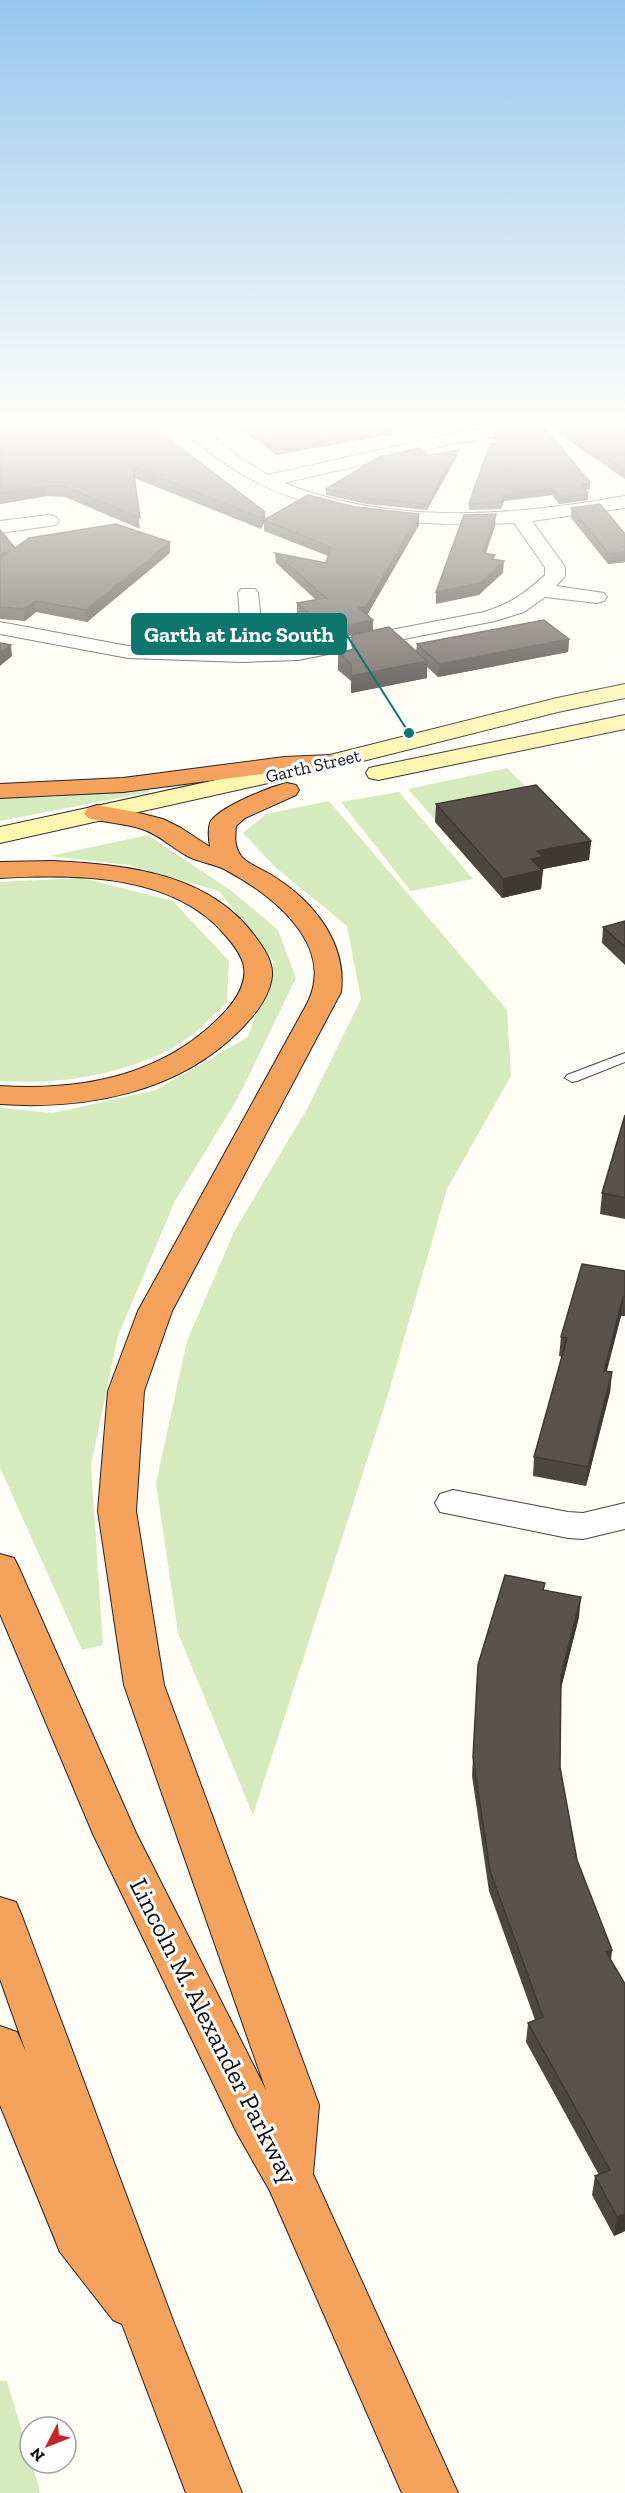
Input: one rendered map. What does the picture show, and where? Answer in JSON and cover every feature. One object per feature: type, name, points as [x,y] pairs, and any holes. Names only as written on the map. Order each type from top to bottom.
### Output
[{"type":"highway","points":[[0,791],[123,785],[284,764],[331,762]]},
{"type":"highway","points":[[232,863],[222,845],[223,823],[236,813],[287,790]]},
{"type":"highway","points":[[97,813],[137,820],[170,833],[198,851],[232,863],[279,893],[300,912],[321,938],[328,960],[327,991],[155,1311],[126,1391],[117,1511],[144,1685],[295,2105],[288,2175]]},
{"type":"highway","points":[[0,870],[80,869],[133,877],[183,892],[218,911],[244,939],[258,967],[254,990],[244,1009],[225,1031],[186,1060],[121,1086],[50,1097],[0,1095]]},
{"type":"highway","name":"Lincoln M. Alexander Parkway","points":[[0,1568],[115,1834],[254,2117],[288,2175],[430,2493]]},
{"type":"highway","points":[[0,1916],[148,2323],[214,2493]]},
{"type":"highway","points":[[0,2047],[78,2235],[148,2323]]},
{"type":"main road","name":"Garth Street","points":[[0,835],[331,762],[557,705],[625,691]]},
{"type":"main road","name":"Garth Street","points":[[0,851],[137,820],[625,722]]},
{"type":"street","points":[[0,628],[128,652],[298,654],[488,617],[517,608],[555,576],[555,567],[537,542]]},
{"type":"street","points":[[540,590],[597,597]]},
{"type":"street","points":[[248,593],[254,655]]},
{"type":"street","points":[[453,1503],[568,1525],[583,1526],[625,1516]]},
{"type":"lane","points":[[572,1078],[625,1057]]},
{"type":"green space","points":[[507,768],[540,801],[436,821],[408,789]]},
{"type":"green space","points":[[150,787],[149,792],[0,821],[0,798],[57,797]]},
{"type":"green space","points":[[399,792],[473,879],[411,891],[341,802]]},
{"type":"green space","points":[[329,801],[507,1010],[511,1076],[447,1189],[387,1398],[253,1815],[178,1633],[156,1483],[187,1341],[234,1232],[308,1107],[361,999],[347,926],[275,867],[243,833],[266,814]]},
{"type":"green space","points":[[148,835],[233,892],[278,930],[296,978],[239,1096],[175,1201],[118,1336],[91,1465],[103,1645],[82,1650],[0,1468],[0,1108],[53,1113],[156,1090],[248,1037],[274,962],[219,891],[129,865],[50,856]]},
{"type":"green space","points":[[82,878],[173,901],[229,961],[227,1002],[188,1038],[140,1063],[70,1079],[0,1081],[0,882]]},
{"type":"green space","points":[[0,2381],[7,2381],[18,2418],[18,2475],[35,2475],[40,2491],[39,2493],[0,2493]]},
{"type":"building","points":[[0,542],[10,542],[15,548],[23,542],[170,542],[86,610],[35,601],[24,609],[0,607],[0,559],[9,552],[0,554]]},
{"type":"building","points":[[319,542],[403,542],[366,607],[359,608],[373,620],[326,629],[297,603],[326,598],[275,553],[326,563],[331,547]]},
{"type":"building","points":[[454,542],[487,542],[483,553],[495,555],[492,559],[504,561],[480,583],[436,592]]},
{"type":"building","points":[[599,542],[625,542],[625,552],[609,554]]},
{"type":"building","points":[[544,620],[569,639],[439,664],[417,644]]},
{"type":"building","points":[[389,627],[427,661],[351,676],[351,664],[338,653],[355,649],[352,646],[352,635]]},
{"type":"building","points":[[0,643],[11,645],[0,653]]},
{"type":"building","points":[[536,785],[591,841],[537,851],[544,857],[531,859],[542,870],[503,879],[436,804]]},
{"type":"building","points":[[625,921],[625,947],[603,927]]},
{"type":"building","points":[[625,1115],[625,1198],[602,1193]]},
{"type":"building","points":[[582,1264],[625,1271],[625,1297],[623,1297],[604,1371],[612,1372],[588,1467],[534,1457],[567,1338],[561,1337]]},
{"type":"building","points":[[505,1575],[545,1583],[543,1590],[581,1597],[561,1676],[560,1767],[577,1860],[612,1950],[606,1952],[625,1984],[625,2214],[617,2217],[595,2176],[610,2170],[528,2023],[543,2017],[490,1871],[473,1757],[478,1665]]},
{"type":"place","name":"Garth at Linc South","points":[[409,733]]}]
